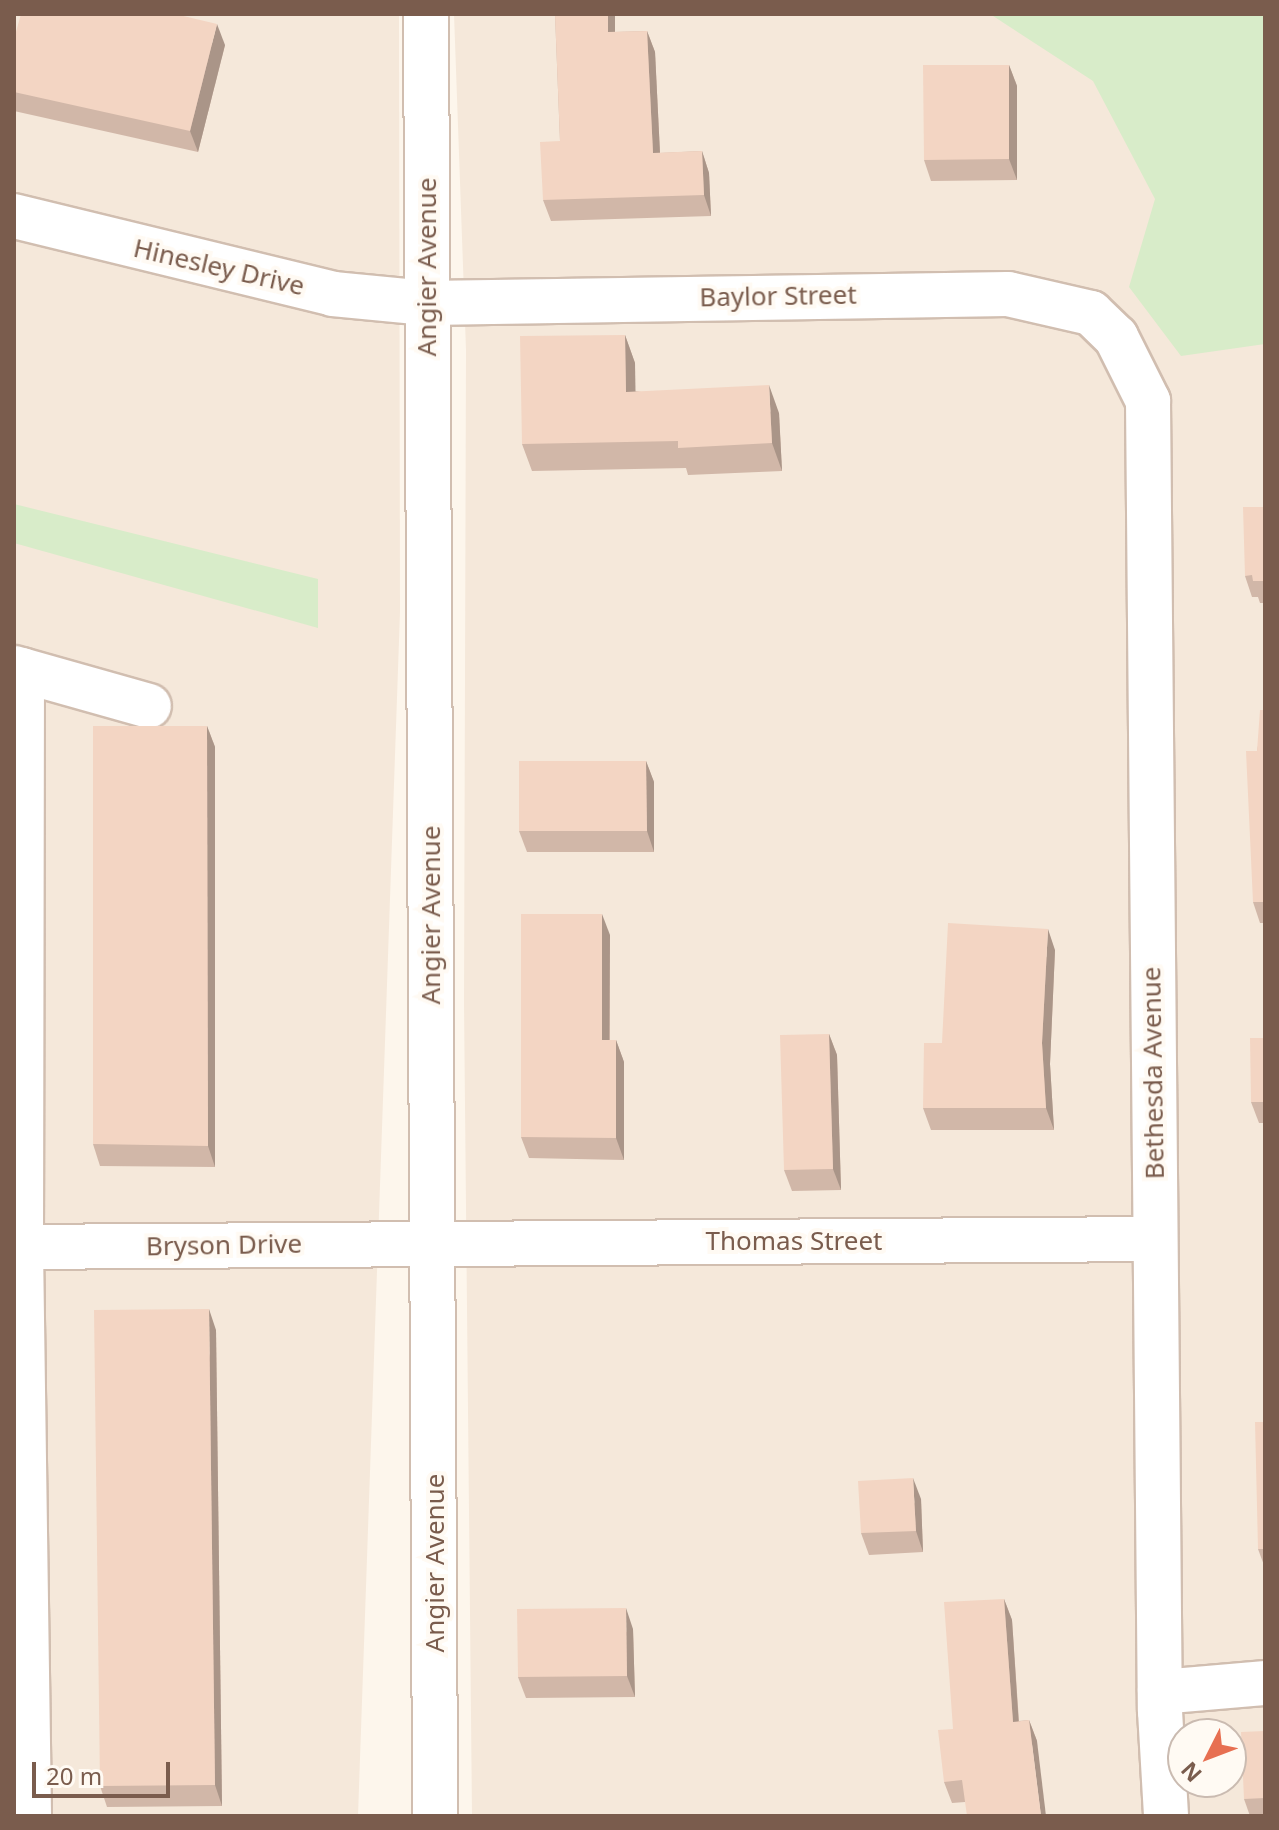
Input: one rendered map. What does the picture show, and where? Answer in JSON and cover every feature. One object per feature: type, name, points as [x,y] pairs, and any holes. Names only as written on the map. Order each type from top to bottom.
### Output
[{"type":"street","name":"Angier Avenue","points":[[426,14],[435,1816]]},
{"type":"street","name":"Hinesley Drive","points":[[14,216],[284,285],[427,303]]},
{"type":"street","name":"Baylor Street","points":[[427,303],[1008,294],[1091,313],[1116,337]]},
{"type":"street","name":"Bethesda Avenue","points":[[1116,337],[1148,401],[1160,1692],[1166,1816]]},
{"type":"street","points":[[29,1816],[17,1247],[18,669],[149,706]]},
{"type":"street","name":"Thomas Street","points":[[433,1243],[1155,1239]]},
{"type":"street","name":"Bryson Drive","points":[[17,1247],[433,1243]]},
{"type":"street","points":[[1160,1692],[1265,1683]]},
{"type":"shaded area","points":[[14,14],[399,14],[400,612],[358,1816],[14,1816]]},
{"type":"shaded area","points":[[454,14],[1258,14],[1265,208],[1265,1816],[472,1816],[464,1004],[466,350]]},
{"type":"green space","points":[[990,14],[1265,14],[1265,344],[1181,356],[1129,287],[1155,199],[1093,81]]},
{"type":"green space","points":[[14,504],[318,579],[318,628],[14,543]]},
{"type":"building","points":[[21,14],[175,14],[217,24],[190,131],[14,92],[14,39]]},
{"type":"building","points":[[555,14],[608,14],[608,32],[647,31],[653,153],[702,151],[704,195],[543,200],[540,142],[560,141]]},
{"type":"building","points":[[923,65],[1009,65],[1009,159],[924,160]]},
{"type":"building","points":[[625,335],[626,392],[769,385],[772,443],[678,448],[678,441],[522,444],[520,336]]},
{"type":"building","points":[[1243,507],[1265,507],[1265,581],[1253,581],[1252,575],[1245,576]]},
{"type":"building","points":[[1260,710],[1265,710],[1265,902],[1253,902],[1246,751],[1257,751]]},
{"type":"building","points":[[93,726],[207,726],[208,1146],[93,1144]]},
{"type":"building","points":[[519,761],[646,761],[647,831],[519,831]]},
{"type":"building","points":[[521,914],[602,914],[602,1040],[616,1040],[616,1138],[521,1137]]},
{"type":"building","points":[[948,923],[1048,929],[1042,1043],[1046,1108],[923,1108],[924,1043],[942,1043]]},
{"type":"building","points":[[829,1034],[833,1169],[784,1170],[780,1035]]},
{"type":"building","points":[[1250,1038],[1265,1038],[1265,1102],[1251,1102]]},
{"type":"building","points":[[209,1309],[215,1785],[100,1786],[94,1310]]},
{"type":"building","points":[[1255,1422],[1265,1422],[1265,1549],[1258,1549]]},
{"type":"building","points":[[913,1478],[916,1531],[861,1533],[858,1481]]},
{"type":"building","points":[[1004,1599],[1013,1722],[1029,1720],[1041,1816],[967,1816],[962,1780],[944,1782],[938,1730],[953,1729],[944,1602]]},
{"type":"building","points":[[626,1608],[627,1676],[518,1677],[517,1609]]},
{"type":"building","points":[[1265,1731],[1265,1798],[1244,1799],[1247,1798],[1247,1732]]}]
